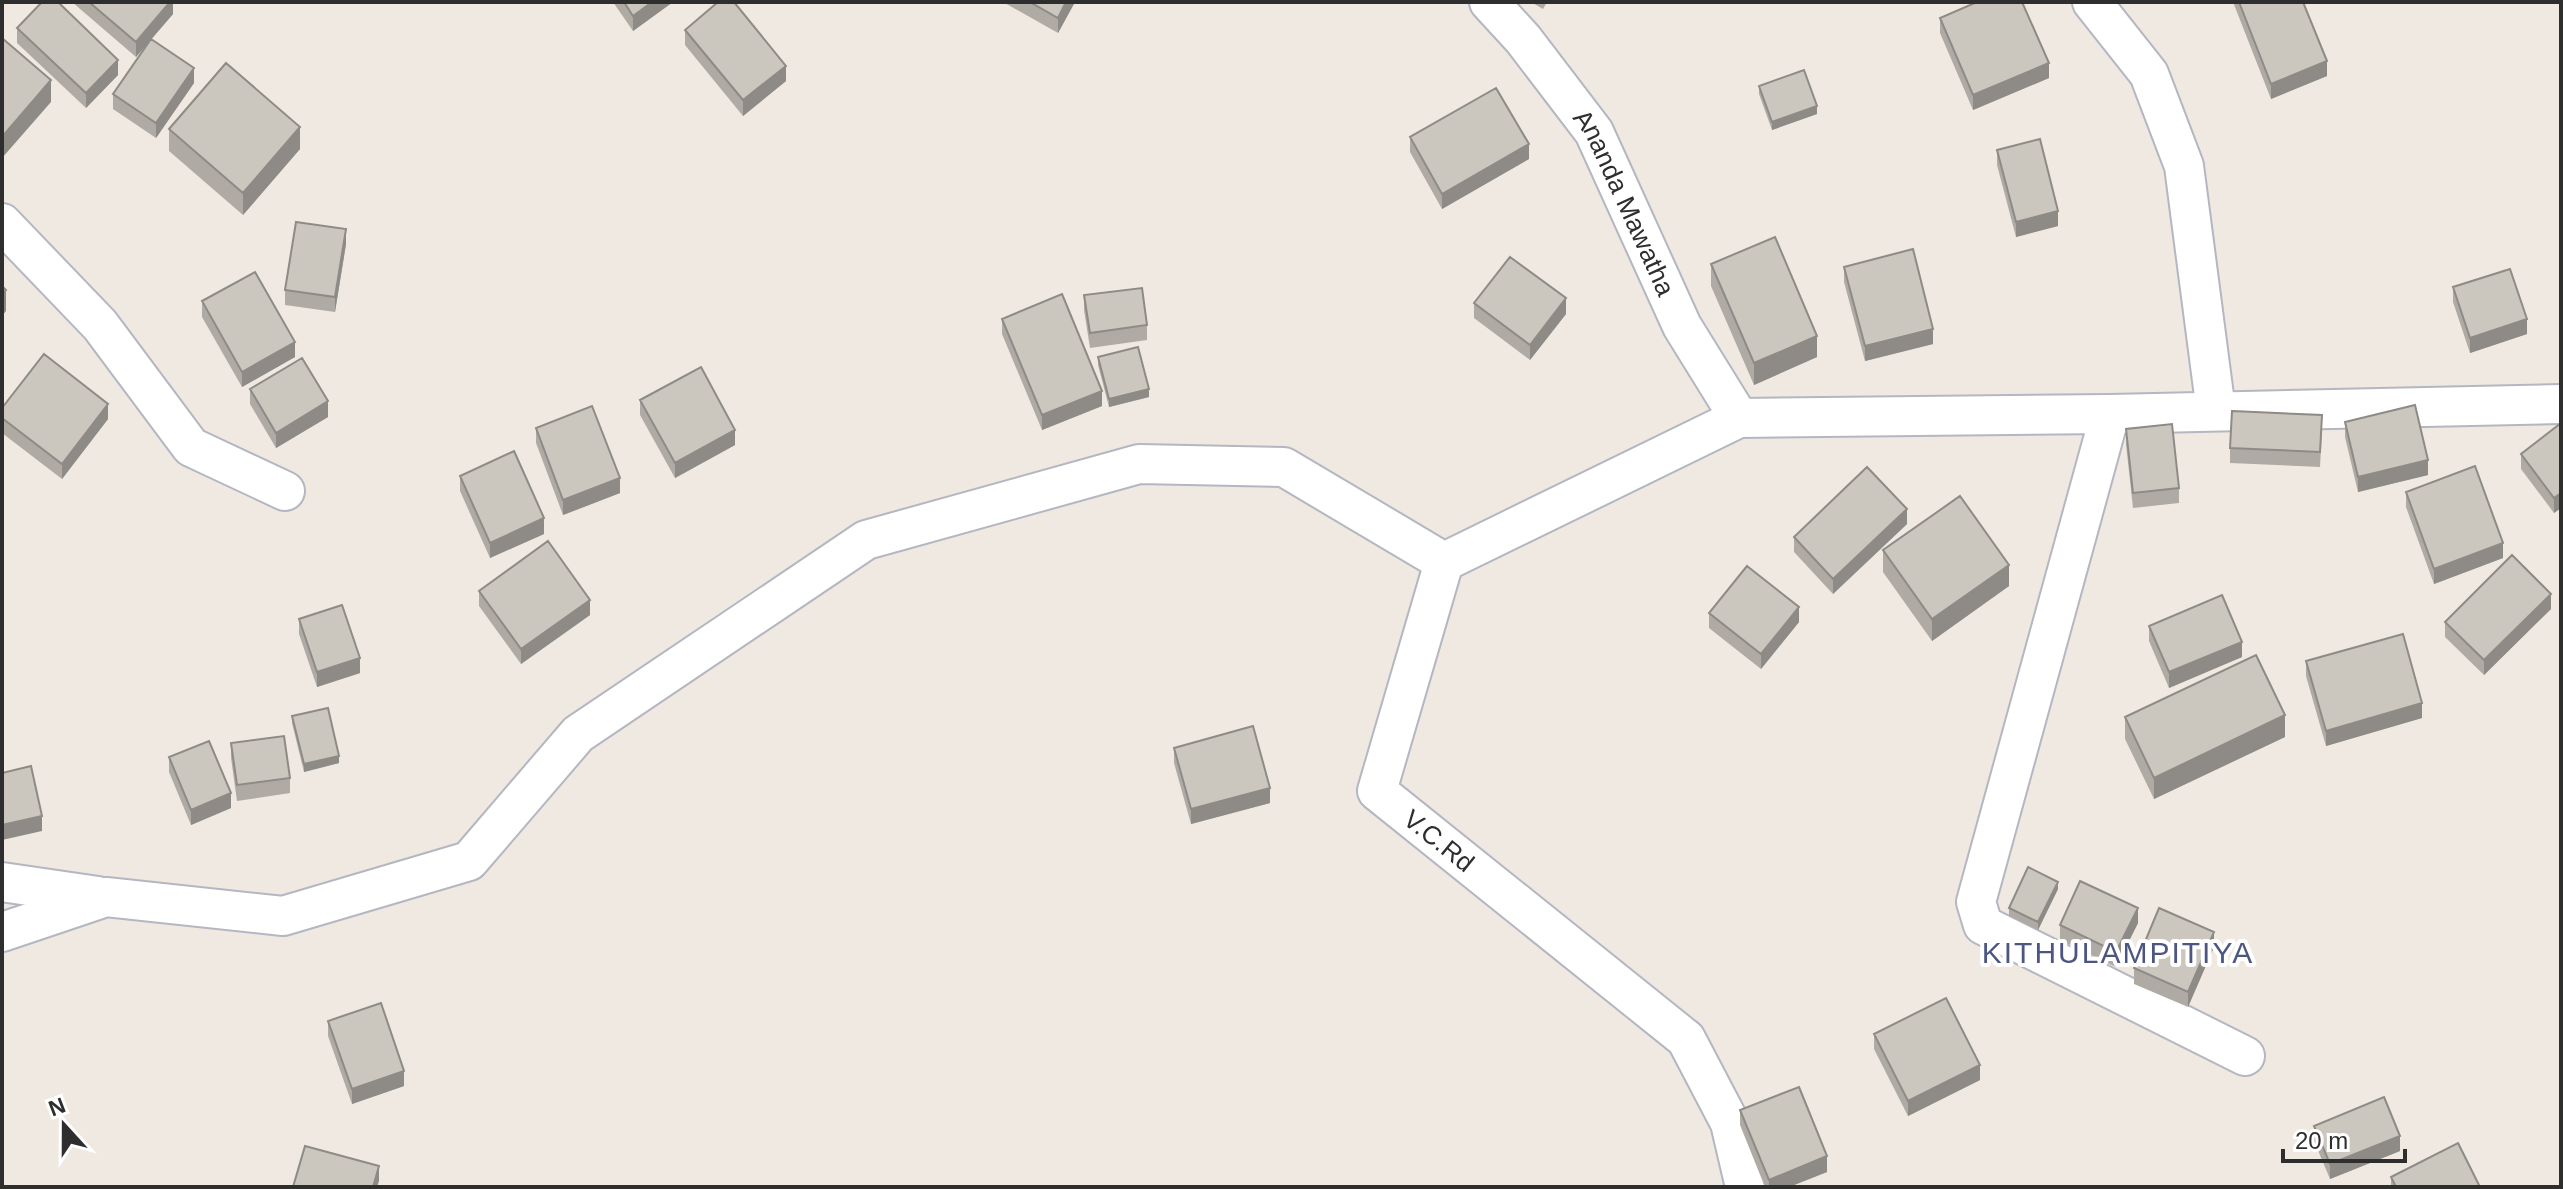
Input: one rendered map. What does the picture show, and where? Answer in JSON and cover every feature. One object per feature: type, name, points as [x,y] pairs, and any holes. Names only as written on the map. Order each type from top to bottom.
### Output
[{"type":"street","name":"Ananda Mawatha","points":[[1489,2],[1523,39],[1594,132],[1682,326],[1739,418]]},
{"type":"street","points":[[2092,2],[2149,74],[2184,166],[2216,411]]},
{"type":"street","points":[[2,223],[100,325],[191,447],[285,491]]},
{"type":"street","points":[[2,882],[283,916],[469,861],[578,734],[866,540],[1139,464],[1284,467],[1444,562],[1739,418],[2561,404]]},
{"type":"street","points":[[2110,414],[1976,902],[1983,925],[2245,1056]]},
{"type":"street","name":"V.C.Rd","points":[[1444,562],[1377,791],[1686,1039],[1730,1123],[1745,1187]]},
{"type":"street","points":[[2,932],[106,897]]},
{"type":"building","points":[[42,2],[58,2],[118,60],[86,93],[17,28]]},
{"type":"building","points":[[89,2],[170,2],[136,42]]},
{"type":"building","points":[[624,2],[652,2],[633,16]]},
{"type":"building","points":[[718,2],[734,2],[786,66],[743,100],[685,30]]},
{"type":"building","points":[[1030,2],[1066,2],[1058,18]]},
{"type":"building","points":[[1977,2],[2022,2],[2049,63],[1973,95],[1940,18]]},
{"type":"building","points":[[2239,2],[2303,2],[2327,61],[2271,84]]},
{"type":"building","points":[[2,38],[51,80],[2,137]]},
{"type":"building","points":[[151,39],[194,68],[156,123],[113,94]]},
{"type":"building","points":[[226,63],[300,127],[243,193],[169,129]]},
{"type":"building","points":[[1804,70],[1817,106],[1772,122],[1759,86]]},
{"type":"building","points":[[1496,88],[1529,144],[1442,194],[1410,137]]},
{"type":"building","points":[[2040,139],[2058,211],[2016,222],[1997,150]]},
{"type":"building","points":[[296,222],[346,229],[335,297],[285,290]]},
{"type":"building","points":[[1775,237],[1817,336],[1754,363],[1711,264]]},
{"type":"building","points":[[1913,249],[1933,329],[1865,346],[1844,267]]},
{"type":"building","points":[[1510,257],[1566,298],[1530,345],[1474,303]]},
{"type":"building","points":[[2510,269],[2527,319],[2470,338],[2453,287]]},
{"type":"building","points":[[255,272],[295,342],[242,372],[202,301]]},
{"type":"building","points":[[1142,288],[1147,325],[1090,333],[1084,295]]},
{"type":"building","points":[[1062,294],[1102,391],[1042,415],[1002,319]]},
{"type":"building","points":[[1138,347],[1149,389],[1109,399],[1098,357]]},
{"type":"building","points":[[44,354],[108,404],[62,464],[2,418],[2,408]]},
{"type":"building","points":[[302,358],[328,401],[276,433],[250,389]]},
{"type":"building","points":[[701,367],[735,430],[675,463],[640,400]]},
{"type":"building","points":[[2415,405],[2428,460],[2358,477],[2345,422]]},
{"type":"building","points":[[592,406],[620,478],[563,500],[536,428]]},
{"type":"building","points":[[2232,411],[2322,415],[2320,452],[2230,448]]},
{"type":"building","points":[[2561,423],[2561,493],[2554,498],[2521,454]]},
{"type":"building","points":[[2172,424],[2179,488],[2133,493],[2126,429]]},
{"type":"building","points":[[514,451],[544,518],[490,543],[460,476]]},
{"type":"building","points":[[2475,466],[2503,543],[2434,569],[2406,492]]},
{"type":"building","points":[[1867,467],[1907,509],[1833,579],[1794,537]]},
{"type":"building","points":[[1960,496],[2009,565],[1932,619],[1883,550]]},
{"type":"building","points":[[548,541],[590,600],[521,649],[479,591]]},
{"type":"building","points":[[2512,555],[2551,594],[2484,660],[2445,622]]},
{"type":"building","points":[[1747,566],[1799,607],[1761,654],[1709,613]]},
{"type":"building","points":[[2222,595],[2242,642],[2169,672],[2149,626]]},
{"type":"building","points":[[342,605],[360,658],[317,672],[299,619]]},
{"type":"building","points":[[2403,634],[2422,703],[2326,731],[2306,661]]},
{"type":"building","points":[[2256,655],[2285,715],[2154,778],[2125,717]]},
{"type":"building","points":[[328,708],[339,756],[304,764],[292,716]]},
{"type":"building","points":[[1253,726],[1270,788],[1191,809],[1174,748]]},
{"type":"building","points":[[284,736],[290,778],[237,785],[231,743]]},
{"type":"building","points":[[209,741],[231,793],[191,810],[169,757]]},
{"type":"building","points":[[31,766],[42,816],[2,825],[2,773]]},
{"type":"building","points":[[2028,867],[2058,882],[2038,922],[2009,908]]},
{"type":"building","points":[[2080,881],[2138,908],[2116,952],[2060,925]]},
{"type":"building","points":[[2159,908],[2214,932],[2188,992],[2134,968]]},
{"type":"building","points":[[1946,998],[1980,1065],[1908,1101],[1874,1034]]},
{"type":"building","points":[[381,1003],[404,1071],[352,1089],[328,1021]]},
{"type":"building","points":[[1799,1087],[1827,1156],[1769,1180],[1740,1110]]},
{"type":"building","points":[[2384,1097],[2400,1136],[2330,1164],[2314,1126]]},
{"type":"building","points":[[2458,1143],[2480,1187],[2396,1187],[2391,1177]]},
{"type":"building","points":[[305,1146],[379,1166],[373,1187],[293,1187]]},
{"type":"district","name":"KITHULAMPITIYA","points":[[2118,953]]}]
